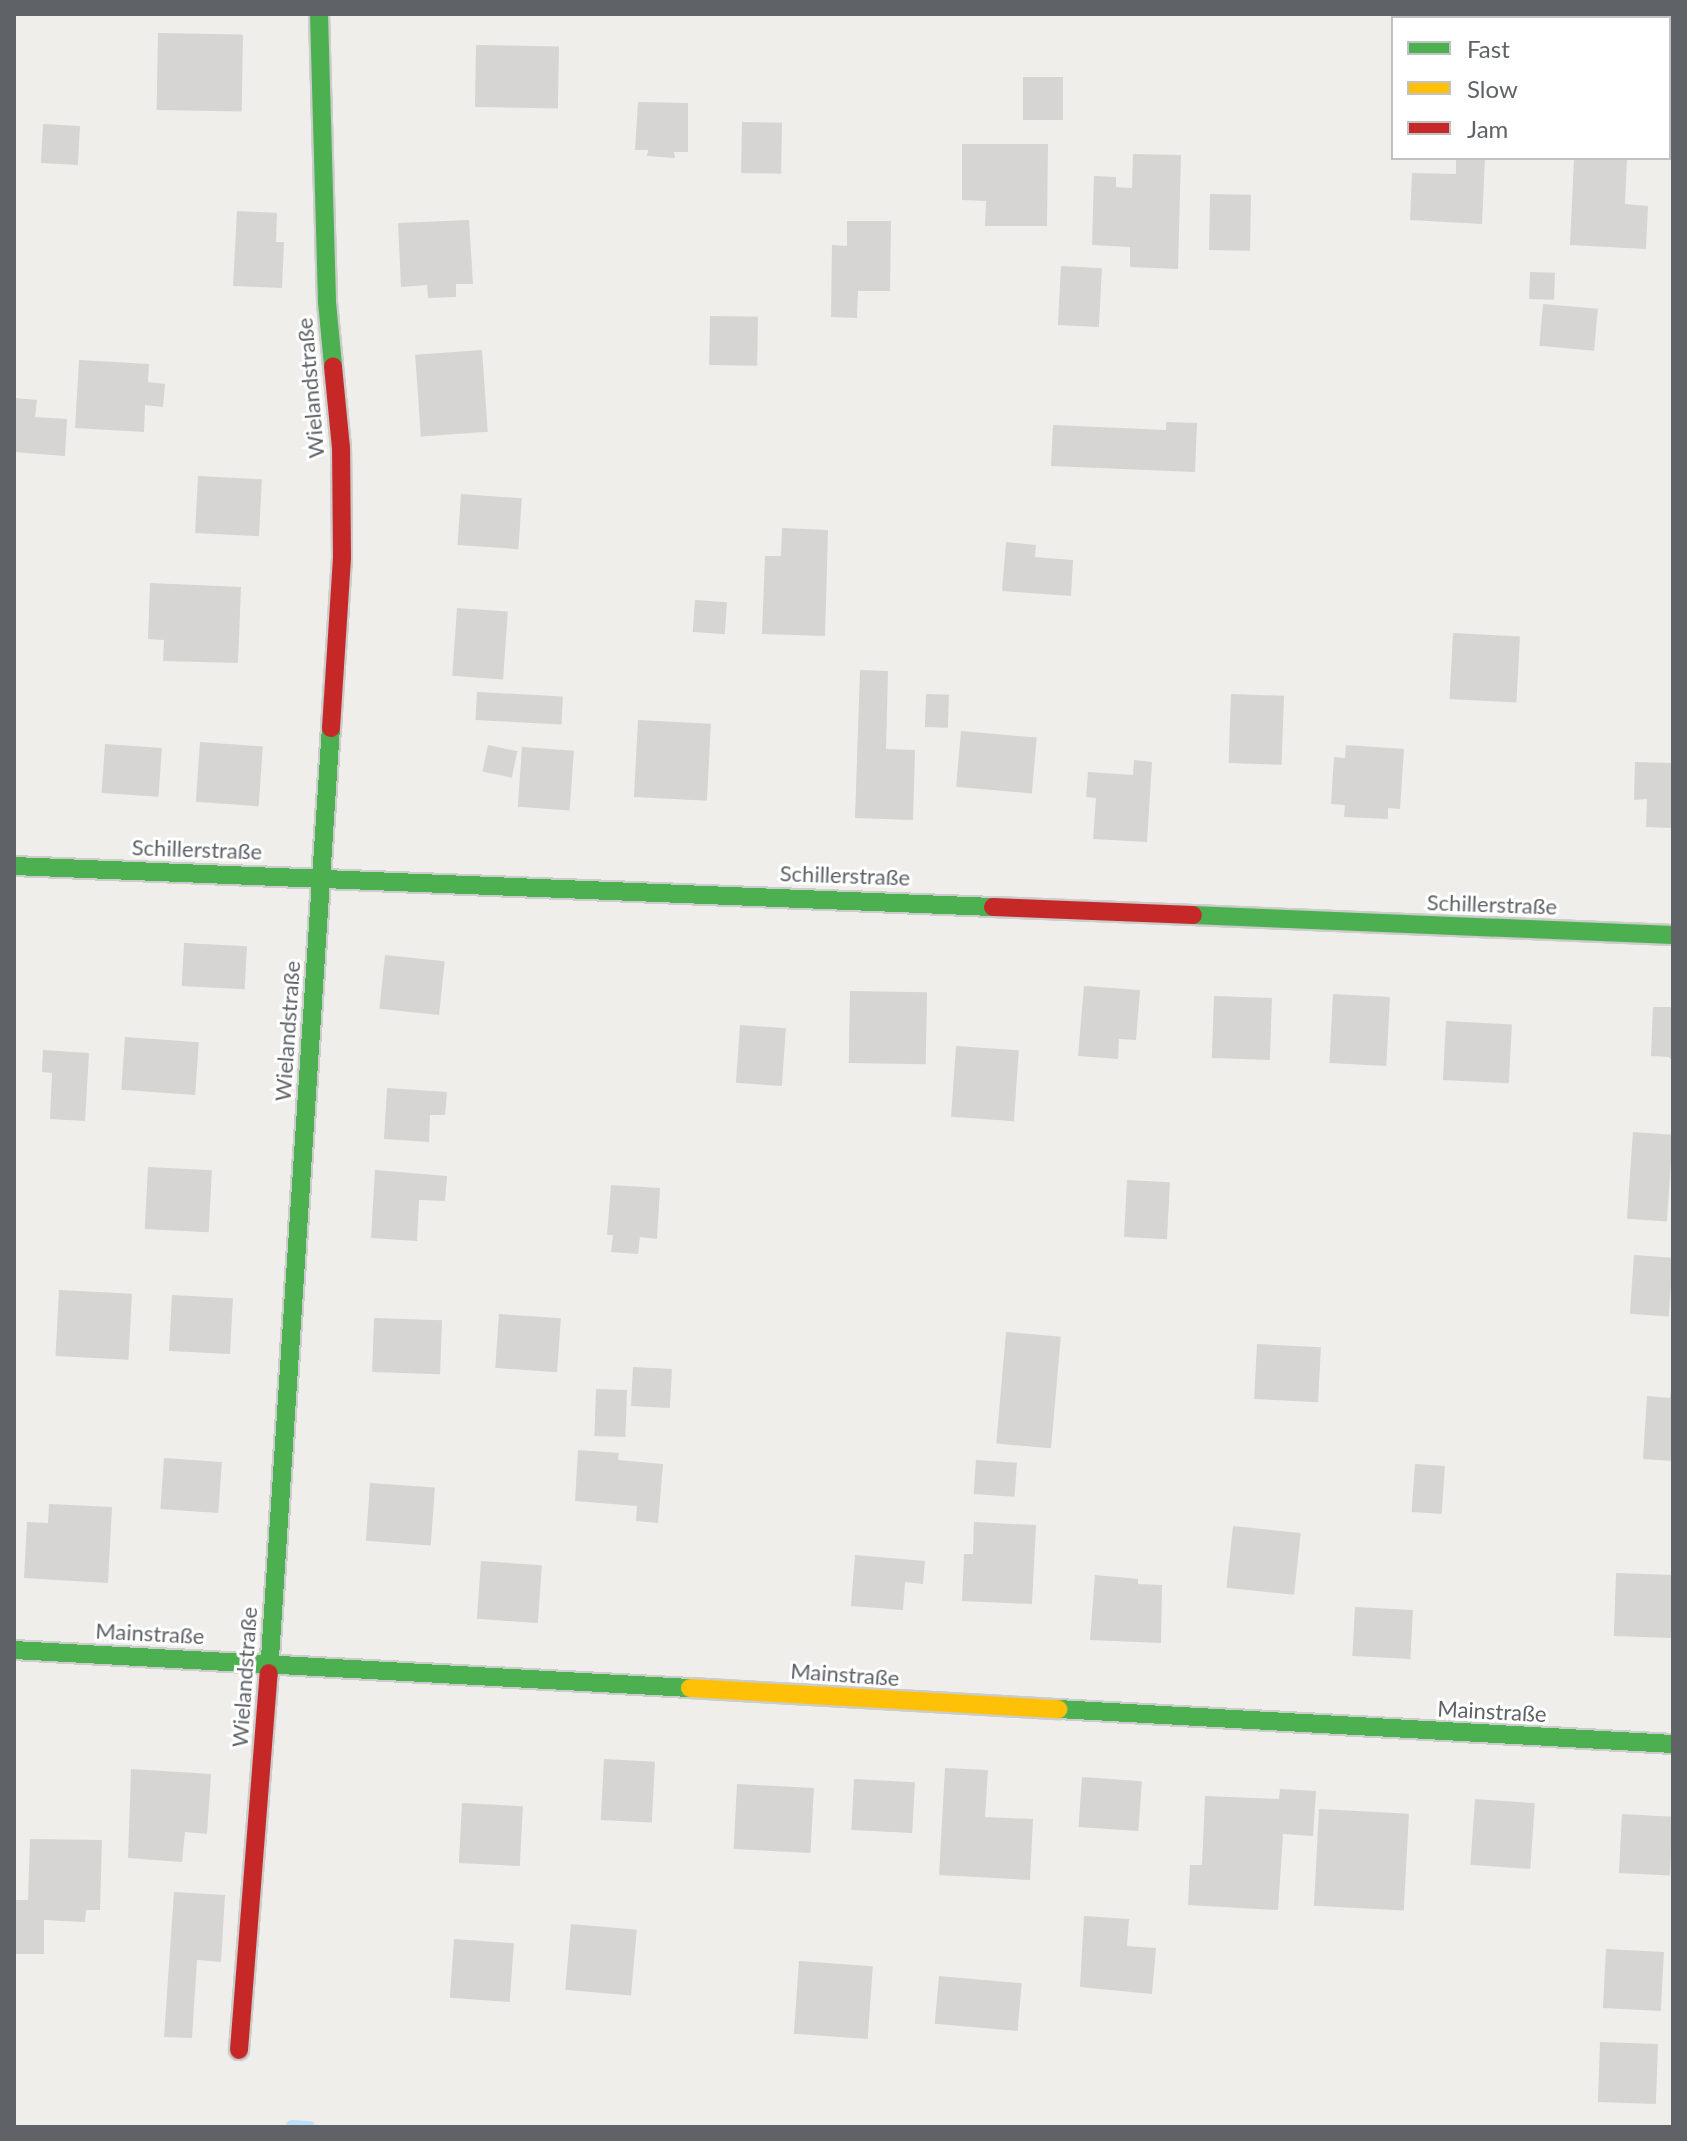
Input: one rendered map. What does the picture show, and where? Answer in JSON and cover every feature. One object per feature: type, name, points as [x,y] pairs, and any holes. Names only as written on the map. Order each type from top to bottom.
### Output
[{"type":"street","name":"Wielandstraße","points":[[239,2050],[270,1663],[342,557],[341,448],[327,302],[319,14]]},
{"type":"street","points":[[1482,14],[1536,16]]},
{"type":"street","name":"Schillerstraße","points":[[14,866],[1673,935]]},
{"type":"street","name":"Mainstraße","points":[[14,1650],[1673,1744]]},
{"type":"building","points":[[158,33],[243,34],[242,111],[157,110]]},
{"type":"building","points":[[476,45],[559,46],[558,108],[475,107]]},
{"type":"building","points":[[1023,77],[1063,77],[1063,120],[1023,120]]},
{"type":"building","points":[[638,102],[688,103],[688,152],[674,152],[675,158],[647,156],[648,150],[635,150]]},
{"type":"building","points":[[742,122],[782,123],[781,174],[741,173]]},
{"type":"building","points":[[43,124],[80,126],[78,165],[41,163]]},
{"type":"building","points":[[962,144],[1048,144],[1047,226],[985,226],[986,201],[962,200]]},
{"type":"building","points":[[1133,154],[1181,155],[1178,269],[1130,267],[1130,247],[1092,245],[1094,176],[1116,177],[1116,187],[1132,188]]},
{"type":"building","points":[[1456,160],[1485,160],[1482,224],[1410,220],[1412,173],[1456,174]]},
{"type":"building","points":[[1574,160],[1627,160],[1625,204],[1648,206],[1646,249],[1570,245]]},
{"type":"building","points":[[1210,194],[1251,195],[1250,251],[1209,250]]},
{"type":"building","points":[[237,211],[277,213],[276,242],[284,242],[282,288],[233,286]]},
{"type":"building","points":[[469,220],[473,284],[456,284],[456,297],[428,298],[427,285],[401,287],[398,223]]},
{"type":"building","points":[[847,221],[891,221],[890,291],[858,291],[857,318],[831,317],[832,245],[847,246]]},
{"type":"building","points":[[1061,266],[1102,268],[1099,327],[1058,325]]},
{"type":"building","points":[[1530,272],[1555,273],[1554,300],[1529,299]]},
{"type":"building","points":[[1543,304],[1598,309],[1594,351],[1539,346]]},
{"type":"building","points":[[710,316],[758,317],[757,366],[709,365]]},
{"type":"building","points":[[482,350],[488,432],[421,436],[415,355]]},
{"type":"building","points":[[79,360],[149,364],[148,382],[165,384],[163,407],[145,405],[144,432],[75,428]]},
{"type":"building","points":[[14,398],[37,400],[35,417],[67,419],[65,456],[14,452]]},
{"type":"building","points":[[1166,422],[1197,423],[1195,472],[1051,466],[1053,425],[1166,430]]},
{"type":"building","points":[[198,476],[262,479],[259,536],[195,533]]},
{"type":"building","points":[[461,494],[522,498],[518,549],[457,545]]},
{"type":"building","points":[[782,528],[828,530],[825,636],[762,634],[765,556],[781,556]]},
{"type":"building","points":[[1006,542],[1036,545],[1035,557],[1073,560],[1071,596],[1002,591]]},
{"type":"building","points":[[150,583],[241,587],[238,663],[163,661],[164,640],[148,639]]},
{"type":"building","points":[[695,600],[727,602],[725,634],[693,632]]},
{"type":"building","points":[[457,608],[508,612],[503,679],[452,676]]},
{"type":"building","points":[[1453,633],[1520,637],[1516,702],[1450,699]]},
{"type":"building","points":[[860,670],[888,671],[886,749],[915,750],[913,820],[855,818]]},
{"type":"building","points":[[477,692],[563,697],[561,724],[476,720]]},
{"type":"building","points":[[926,694],[949,695],[948,728],[925,727]]},
{"type":"building","points":[[1231,694],[1284,696],[1282,765],[1229,763]]},
{"type":"building","points":[[638,720],[711,724],[707,801],[634,797]]},
{"type":"building","points":[[961,731],[1037,738],[1032,793],[956,787]]},
{"type":"building","points":[[200,742],[263,746],[259,806],[196,802]]},
{"type":"building","points":[[105,744],[162,748],[158,797],[102,793]]},
{"type":"building","points":[[488,745],[517,751],[512,778],[482,771]]},
{"type":"building","points":[[1346,745],[1404,749],[1400,809],[1388,808],[1388,819],[1344,817],[1345,805],[1331,804],[1334,757],[1345,758]]},
{"type":"building","points":[[522,747],[574,751],[570,810],[518,807]]},
{"type":"building","points":[[1134,760],[1152,762],[1147,842],[1093,839],[1096,798],[1086,797],[1088,772],[1133,775]]},
{"type":"building","points":[[1635,762],[1673,763],[1673,828],[1646,827],[1647,799],[1634,800]]},
{"type":"building","points":[[184,943],[247,946],[245,989],[182,986]]},
{"type":"building","points":[[385,955],[445,961],[439,1015],[379,1009]]},
{"type":"building","points":[[1084,986],[1140,990],[1136,1040],[1119,1039],[1118,1059],[1078,1056]]},
{"type":"building","points":[[850,991],[927,992],[926,1064],[849,1063]]},
{"type":"building","points":[[1333,994],[1390,997],[1386,1066],[1329,1063]]},
{"type":"building","points":[[1214,996],[1272,998],[1270,1060],[1212,1058]]},
{"type":"building","points":[[1653,1007],[1673,1007],[1673,1062],[1669,1057],[1651,1056]]},
{"type":"building","points":[[1446,1021],[1512,1024],[1509,1083],[1443,1080]]},
{"type":"building","points":[[740,1025],[786,1028],[782,1086],[736,1083]]},
{"type":"building","points":[[125,1037],[199,1042],[195,1095],[121,1090]]},
{"type":"building","points":[[956,1046],[1019,1050],[1014,1121],[951,1117]]},
{"type":"building","points":[[43,1050],[89,1053],[85,1121],[50,1119],[52,1073],[42,1072]]},
{"type":"building","points":[[387,1088],[447,1092],[445,1115],[430,1115],[429,1142],[384,1139]]},
{"type":"building","points":[[1633,1132],[1673,1135],[1667,1222],[1627,1219]]},
{"type":"building","points":[[148,1167],[212,1170],[209,1232],[145,1229]]},
{"type":"building","points":[[375,1170],[447,1176],[445,1201],[419,1200],[417,1241],[371,1238]]},
{"type":"building","points":[[1127,1180],[1170,1182],[1167,1239],[1124,1237]]},
{"type":"building","points":[[611,1185],[660,1188],[657,1239],[640,1237],[638,1254],[611,1252],[613,1235],[607,1235]]},
{"type":"building","points":[[1634,1255],[1673,1258],[1669,1317],[1630,1314]]},
{"type":"building","points":[[59,1290],[132,1294],[128,1360],[56,1356]]},
{"type":"building","points":[[172,1295],[233,1298],[230,1354],[169,1351]]},
{"type":"building","points":[[499,1314],[561,1318],[557,1372],[495,1368]]},
{"type":"building","points":[[374,1318],[442,1320],[440,1374],[372,1372]]},
{"type":"building","points":[[1006,1332],[1061,1337],[1051,1448],[996,1444]]},
{"type":"building","points":[[1257,1344],[1321,1347],[1318,1402],[1254,1399]]},
{"type":"building","points":[[633,1367],[672,1369],[670,1408],[631,1406]]},
{"type":"building","points":[[596,1389],[627,1390],[625,1437],[594,1436]]},
{"type":"building","points":[[1671,1391],[1673,1461],[1643,1459],[1647,1396],[1670,1398]]},
{"type":"building","points":[[578,1450],[619,1453],[618,1460],[663,1464],[658,1523],[636,1521],[637,1506],[575,1501]]},
{"type":"building","points":[[164,1458],[222,1462],[218,1513],[160,1509]]},
{"type":"building","points":[[976,1460],[1017,1463],[1015,1497],[974,1494]]},
{"type":"building","points":[[1415,1464],[1445,1466],[1442,1514],[1412,1512]]},
{"type":"building","points":[[370,1483],[435,1488],[431,1545],[366,1541]]},
{"type":"building","points":[[49,1504],[112,1507],[108,1583],[24,1578],[27,1522],[48,1523]]},
{"type":"building","points":[[974,1522],[1036,1525],[1032,1604],[962,1601],[964,1554],[973,1554]]},
{"type":"building","points":[[1233,1526],[1301,1533],[1294,1595],[1227,1588]]},
{"type":"building","points":[[855,1555],[925,1561],[923,1584],[905,1582],[903,1610],[851,1606]]},
{"type":"building","points":[[481,1561],[542,1565],[538,1623],[477,1619]]},
{"type":"building","points":[[1616,1573],[1673,1575],[1671,1638],[1614,1636]]},
{"type":"building","points":[[1095,1575],[1138,1579],[1138,1584],[1162,1585],[1161,1643],[1090,1640]]},
{"type":"building","points":[[1355,1607],[1413,1610],[1410,1659],[1352,1656]]},
{"type":"building","points":[[604,1759],[655,1762],[652,1823],[601,1820]]},
{"type":"building","points":[[945,1768],[988,1770],[985,1817],[1033,1819],[1030,1880],[939,1875]]},
{"type":"building","points":[[131,1769],[211,1774],[207,1834],[185,1832],[182,1862],[128,1858]]},
{"type":"building","points":[[1082,1777],[1142,1781],[1138,1831],[1079,1827]]},
{"type":"building","points":[[854,1779],[915,1782],[912,1833],[851,1830]]},
{"type":"building","points":[[737,1784],[814,1788],[810,1853],[734,1849]]},
{"type":"building","points":[[1280,1789],[1316,1791],[1313,1836],[1283,1834],[1278,1910],[1188,1905],[1190,1865],[1202,1865],[1205,1796],[1279,1799]]},
{"type":"building","points":[[1475,1799],[1535,1803],[1530,1869],[1470,1865]]},
{"type":"building","points":[[462,1803],[523,1806],[520,1866],[459,1863]]},
{"type":"building","points":[[1319,1809],[1409,1814],[1404,1911],[1314,1906]]},
{"type":"building","points":[[1622,1814],[1673,1817],[1670,1876],[1619,1873]]},
{"type":"building","points":[[30,1839],[102,1840],[100,1910],[86,1910],[85,1922],[44,1920],[44,1954],[14,1954],[14,1900],[28,1900]]},
{"type":"building","points":[[174,1892],[225,1895],[221,1962],[197,1960],[192,2038],[164,2037]]},
{"type":"building","points":[[1084,1916],[1129,1919],[1127,1946],[1156,1948],[1152,1994],[1080,1987]]},
{"type":"building","points":[[571,1924],[637,1930],[631,1996],[565,1990]]},
{"type":"building","points":[[454,1939],[514,1943],[510,2002],[450,1998]]},
{"type":"building","points":[[1606,1949],[1664,1952],[1661,2011],[1603,2008]]},
{"type":"building","points":[[799,1961],[873,1966],[868,2039],[794,2034]]},
{"type":"building","points":[[939,1976],[1022,1983],[1018,2031],[935,2024]]},
{"type":"building","points":[[1600,2042],[1658,2044],[1656,2104],[1598,2102]]},
{"type":"waterway","points":[[292,2126],[309,2127]]},
{"type":"traffic: fast","points":[[319,14],[327,302],[333,366]]},
{"type":"traffic: fast","points":[[269,1673],[331,728]]},
{"type":"traffic: fast","points":[[14,866],[993,907]]},
{"type":"traffic: fast","points":[[1193,915],[1673,935]]},
{"type":"traffic: fast","points":[[14,1650],[690,1688]]},
{"type":"traffic: fast","points":[[1058,1709],[1673,1744]]},
{"type":"traffic: slow","points":[[690,1688],[1058,1709]]},
{"type":"traffic: jam","points":[[331,728],[342,557],[341,448],[333,366]]},
{"type":"traffic: jam","points":[[993,907],[1193,915]]},
{"type":"traffic: jam","points":[[239,2050],[269,1673]]}]
